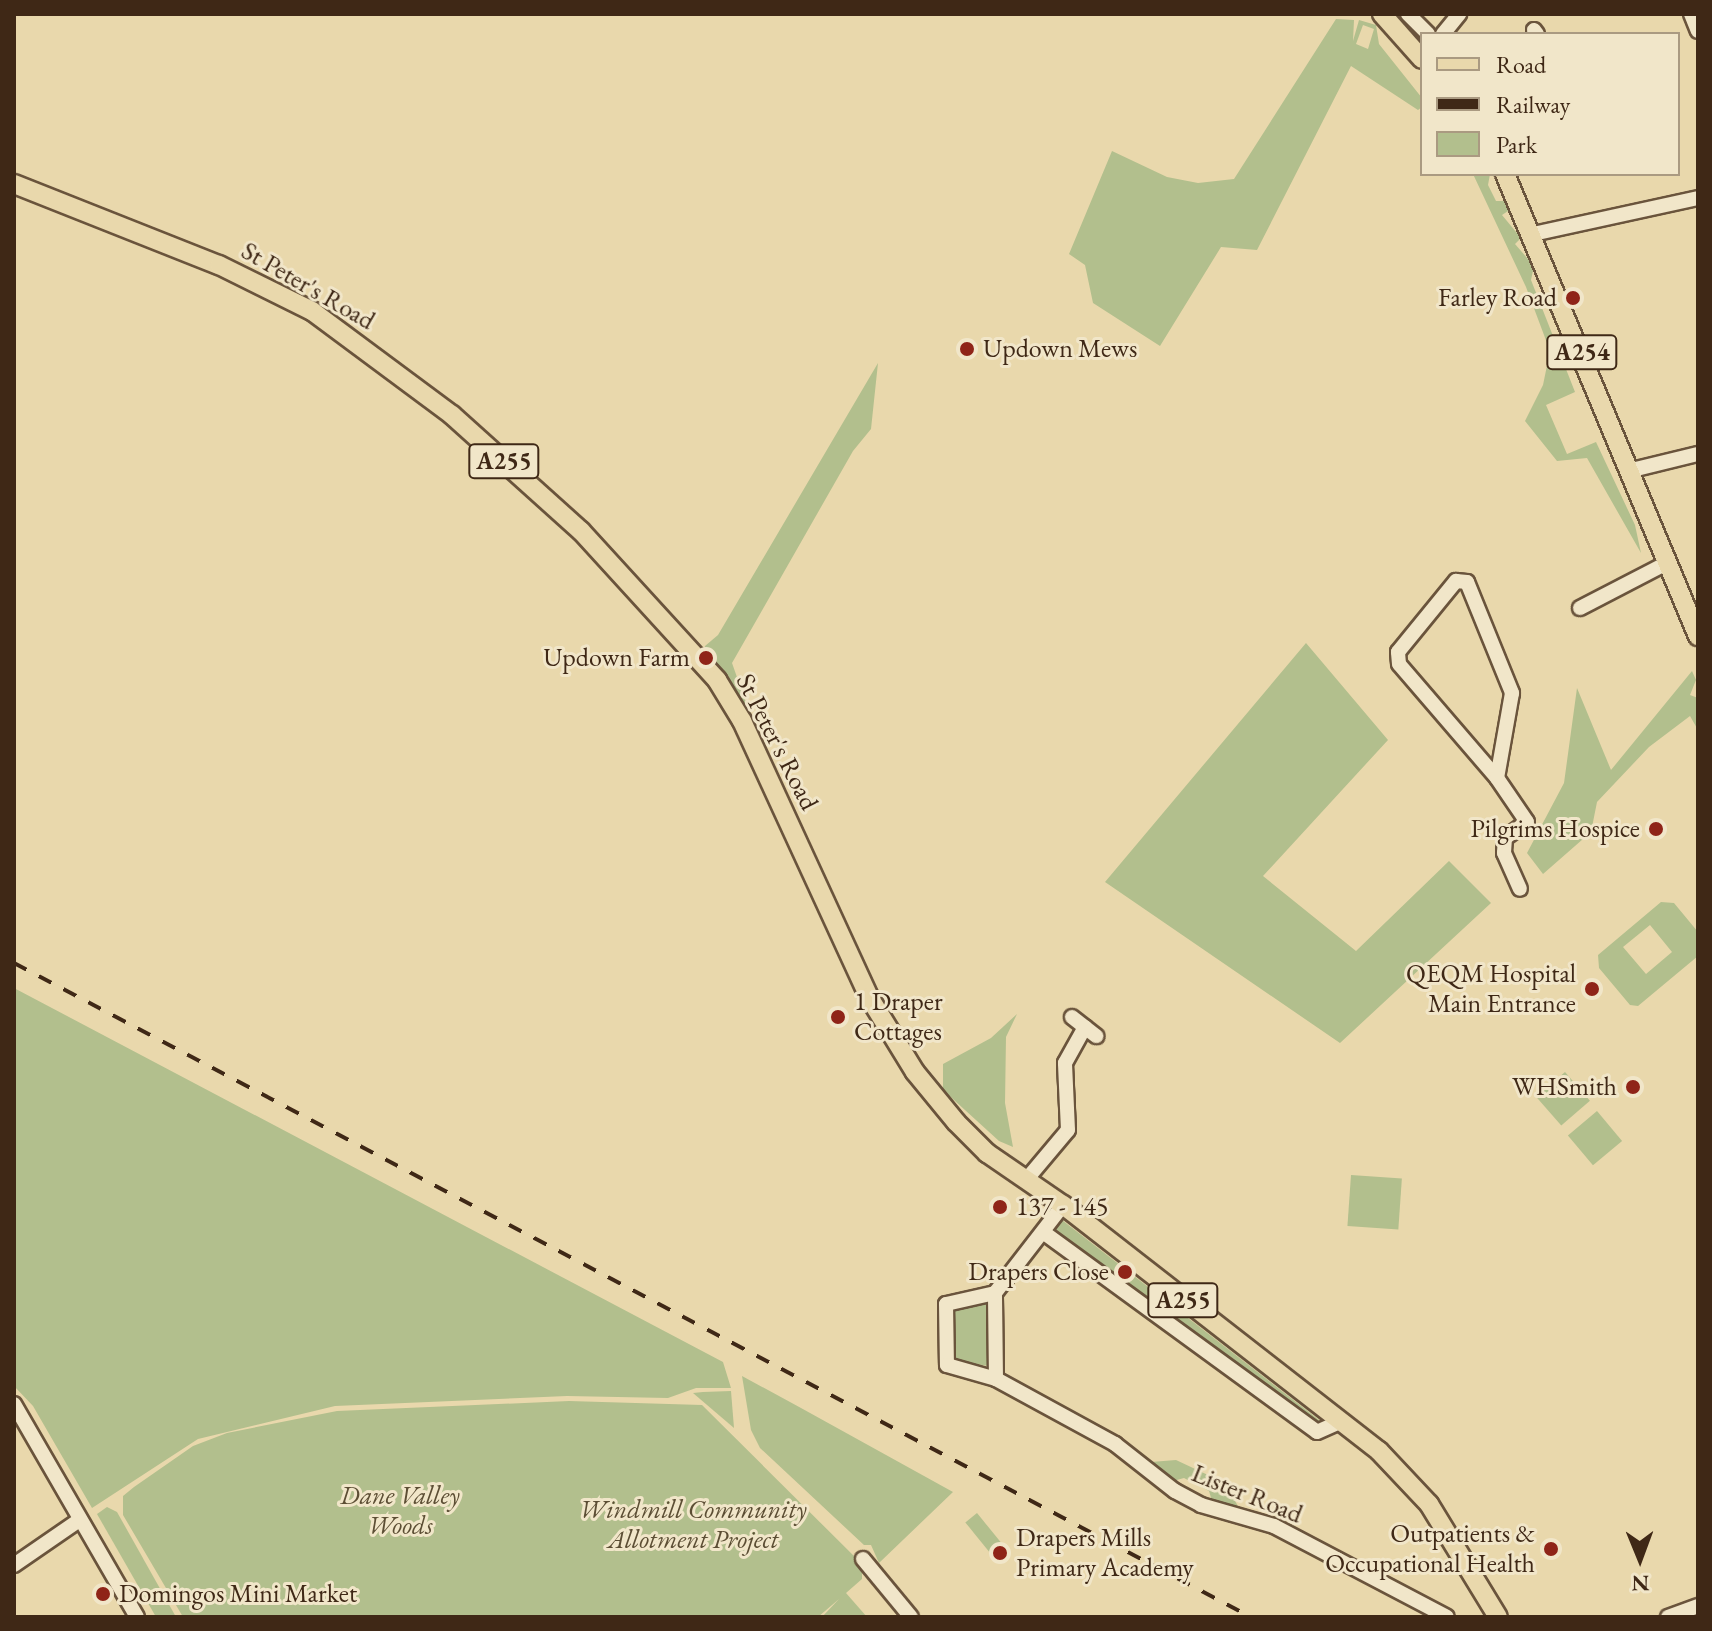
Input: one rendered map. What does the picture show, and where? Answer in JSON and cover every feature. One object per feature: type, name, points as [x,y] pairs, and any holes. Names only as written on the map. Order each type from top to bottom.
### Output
[{"type":"main road","points":[[1382,14],[1420,55]]},
{"type":"main road","name":"A254","points":[[1506,176],[1533,234],[1665,564],[1698,636]]},
{"type":"main road","name":"St Peter's Road","points":[[14,184],[219,265],[312,311],[452,415],[591,540],[708,669],[742,721],[844,946],[898,1047],[956,1122],[1026,1180],[1063,1205],[1379,1451],[1429,1504],[1498,1617]]},
{"type":"street","points":[[1408,14],[1426,32]]},
{"type":"street","points":[[1445,32],[1459,14]]},
{"type":"street","points":[[1691,14],[1698,31]]},
{"type":"street","points":[[1533,234],[1698,198]]},
{"type":"street","points":[[1628,471],[1698,454]]},
{"type":"street","points":[[1580,608],[1665,564]]},
{"type":"street","points":[[1497,778],[1512,693],[1467,582],[1456,581],[1398,652],[1399,664],[1497,778],[1527,822],[1505,838],[1504,853],[1520,889]]},
{"type":"street","points":[[1026,1180],[1068,1130],[1065,1063],[1091,1032],[1072,1017]]},
{"type":"street","points":[[996,1379],[995,1293],[1063,1205]]},
{"type":"street","points":[[1043,1232],[1317,1432],[1339,1422]]},
{"type":"street","name":"Lister Road","points":[[995,1293],[946,1304],[945,1358],[954,1368],[996,1379],[1115,1444],[1175,1491],[1201,1505],[1274,1526],[1447,1617]]},
{"type":"street","points":[[14,1404],[78,1521],[137,1617]]},
{"type":"street","points":[[14,1565],[78,1521]]},
{"type":"street","points":[[863,1559],[911,1617]]},
{"type":"street","points":[[1668,1617],[1698,1606]]},
{"type":"green space","points":[[1336,19],[1354,20],[1353,41],[1359,20],[1376,25],[1379,44],[1420,95],[1418,110],[1351,66],[1257,250],[1221,247],[1160,346],[1093,303],[1085,265],[1069,254],[1112,151],[1167,177],[1198,183],[1234,179]],"holes":[[[1363,25],[1374,29],[1368,49],[1356,44]]]},
{"type":"green space","points":[[1474,176],[1490,176],[1488,185],[1496,201],[1505,201],[1511,209],[1502,215],[1521,238],[1515,244],[1534,266],[1531,280],[1575,392],[1546,405],[1567,454],[1596,442],[1635,525],[1641,553],[1587,458],[1557,461],[1525,421],[1543,385],[1550,351],[1526,287]]},
{"type":"green space","points":[[878,363],[871,429],[853,451],[732,663],[750,714],[741,717],[703,656],[705,646],[718,635]]},
{"type":"green space","points":[[1306,643],[1388,740],[1263,876],[1356,951],[1449,861],[1491,903],[1340,1043],[1105,882]]},
{"type":"green space","points":[[1692,671],[1696,680],[1690,695],[1698,698],[1698,730],[1690,716],[1649,747],[1597,802],[1591,832],[1543,874],[1527,853],[1564,783],[1577,688],[1611,770]]},
{"type":"green space","points":[[1661,902],[1674,903],[1698,932],[1698,956],[1638,1006],[1630,1005],[1599,968],[1598,955]],"holes":[[[1650,925],[1672,952],[1646,974],[1623,947]]]},
{"type":"green space","points":[[14,988],[723,1362],[731,1388],[696,1388],[668,1398],[567,1396],[335,1406],[198,1439],[92,1508],[33,1406],[14,1386]]},
{"type":"green space","points":[[1017,1014],[1006,1037],[1005,1103],[1013,1147],[999,1141],[943,1090],[943,1064],[991,1038]]},
{"type":"green space","points":[[1565,1072],[1590,1101],[1561,1126],[1536,1097]]},
{"type":"green space","points":[[1597,1111],[1622,1141],[1593,1165],[1568,1135]]},
{"type":"green space","points":[[1351,1175],[1402,1179],[1398,1229],[1347,1226]]},
{"type":"green space","points":[[1062,1220],[1323,1423],[1320,1427],[1052,1230]]},
{"type":"green space","points":[[987,1302],[989,1366],[954,1361],[950,1310]]},
{"type":"green space","name":"Windmill Community Allotment Project","points":[[742,1376],[953,1492],[879,1563],[871,1545],[864,1545],[760,1448],[751,1430]]},
{"type":"green space","points":[[731,1391],[734,1428],[693,1393],[703,1392]]},
{"type":"green space","name":"Dane Valley Woods","points":[[569,1401],[702,1405],[862,1564],[862,1579],[846,1593],[867,1617],[822,1617],[839,1599],[818,1617],[183,1617],[123,1515],[123,1496],[134,1487],[193,1446],[227,1433],[337,1411]]},
{"type":"green space","points":[[1176,1460],[1225,1483],[1239,1508],[1212,1501],[1209,1491],[1184,1478],[1173,1481],[1151,1462]]},
{"type":"green space","points":[[107,1507],[117,1512],[176,1617],[156,1617],[97,1514]]},
{"type":"green space","points":[[977,1513],[1003,1545],[991,1554],[965,1522]]},
{"type":"railway","points":[[14,963],[1251,1617]]},
{"type":"place","name":"Farley Road","points":[[1573,298]]},
{"type":"place","name":"Updown Mews","points":[[967,349]]},
{"type":"place","name":"Updown Farm","points":[[706,658]]},
{"type":"place","name":"Pilgrims Hospice","points":[[1656,829]]},
{"type":"place","name":"QEQM Hospital Main Entrance","points":[[1592,989]]},
{"type":"place","name":"1 Draper Cottages","points":[[838,1017]]},
{"type":"place","name":"WHSmith","points":[[1633,1087]]},
{"type":"place","name":"137 - 145","points":[[1000,1207]]},
{"type":"place","name":"Drapers Close","points":[[1125,1272]]},
{"type":"place","name":"Outpatients & Occupational Health","points":[[1551,1549]]},
{"type":"place","name":"Drapers Mills Primary Academy","points":[[1000,1553]]},
{"type":"place","name":"Domingos Mini Market","points":[[103,1594]]}]
